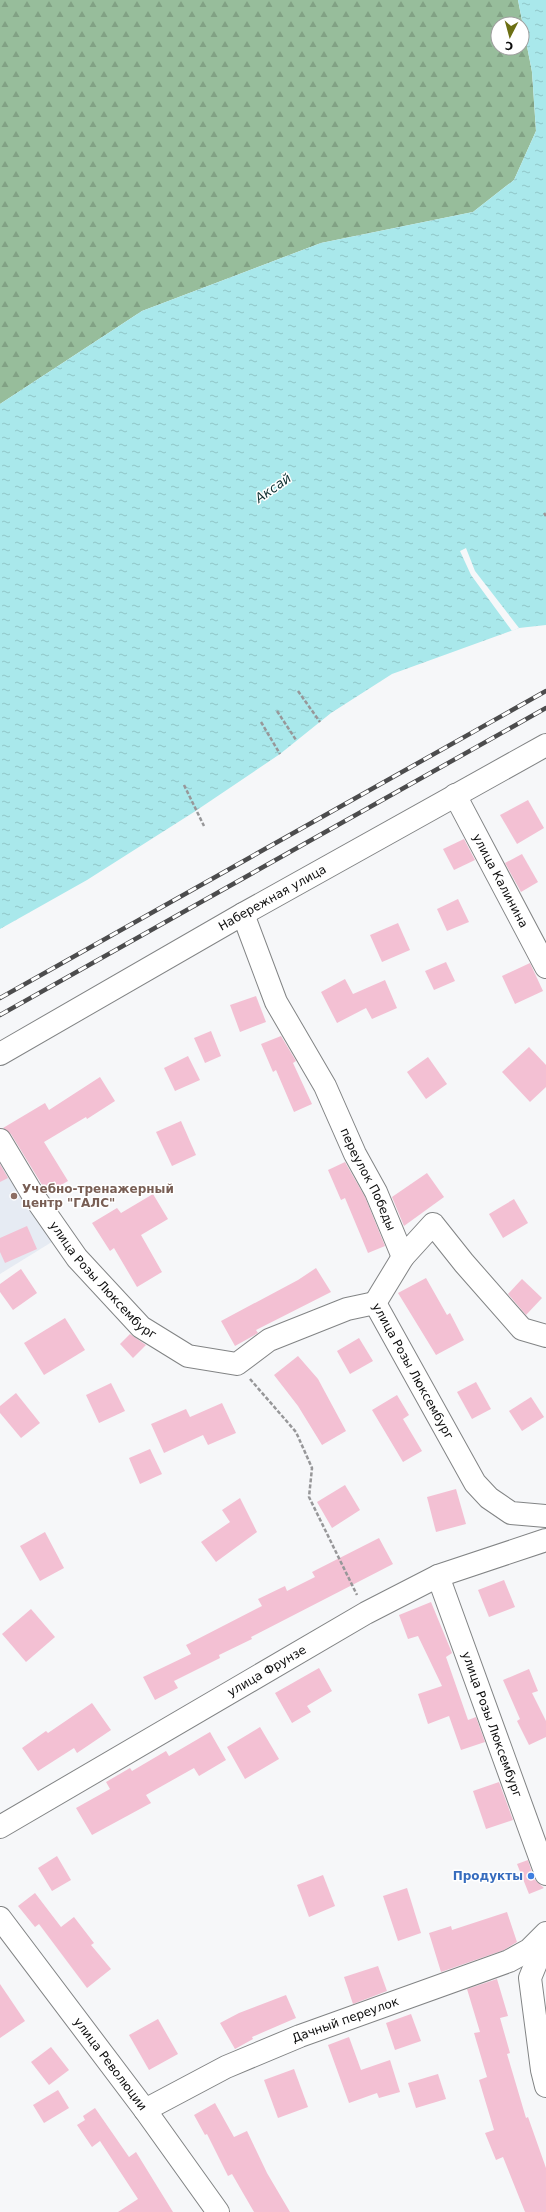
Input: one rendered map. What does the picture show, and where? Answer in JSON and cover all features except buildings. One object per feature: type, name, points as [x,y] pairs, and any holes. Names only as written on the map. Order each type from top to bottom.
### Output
[{"type":"street","name":"Набережная улица","points":[[0,1054],[243,914],[546,745]]},
{"type":"street","name":"улица Калинина","points":[[455,795],[546,967]]},
{"type":"street","name":"переулок Победы","points":[[243,914],[276,1002],[325,1086],[354,1154],[376,1192],[403,1258]]},
{"type":"street","name":"улица Розы Люксембург","points":[[0,1140],[33,1195],[77,1258],[140,1327],[188,1356],[237,1364],[269,1340],[346,1309],[374,1303],[476,1483],[489,1498],[511,1513],[546,1516]]},
{"type":"street","points":[[374,1303],[403,1258],[433,1224],[464,1264],[522,1329],[546,1336]]},
{"type":"street","name":"улица Фрунзе","points":[[4,1820],[366,1613],[438,1576],[546,1540]]},
{"type":"street","name":"улица Розы Люксембург","points":[[438,1576],[546,1874]]},
{"type":"street","name":"улица Революции","points":[[0,1918],[145,2110],[218,2212]]},
{"type":"street","name":"Дачный переулок","points":[[145,2110],[226,2067],[300,2036],[508,1961],[529,1950],[546,1933]]},
{"type":"street","points":[[546,1938],[530,1978],[542,2070],[546,2086]]},
{"type":"path","points":[[298,691],[320,722]]},
{"type":"path","points":[[277,711],[296,740]]},
{"type":"path","points":[[260,722],[280,754]]},
{"type":"path","points":[[184,785],[204,826]]},
{"type":"path","points":[[237,1364],[296,1432],[312,1468],[309,1497],[366,1613]]},
{"type":"shaded area","name":"Учебно-тренажерный центр \"ГАЛС\"","points":[[0,1151],[55,1240],[0,1274]]},
{"type":"green space","points":[[0,0],[518,0],[521,16],[490,16],[490,56],[529,56],[532,72],[536,131],[514,180],[473,212],[321,243],[142,311],[0,404]]},
{"type":"water","name":"Аксай","points":[[518,0],[546,0],[546,625],[519,628],[392,674],[331,713],[280,754],[194,812],[87,880],[0,929],[0,404],[142,311],[321,243],[473,212],[514,180],[536,131],[532,72],[529,56],[530,16],[521,16]]},
{"type":"pier","points":[[466,548],[475,571],[519,628],[512,631],[471,575],[460,551]]},
{"type":"railway","points":[[0,998],[546,691]]},
{"type":"railway","points":[[0,1015],[546,708]]},
{"type":"place","name":"Учебно-тренажерный центр \"ГАЛС\"","points":[[14,1196]]},
{"type":"place","name":"Продукты","points":[[531,1876]]}]
